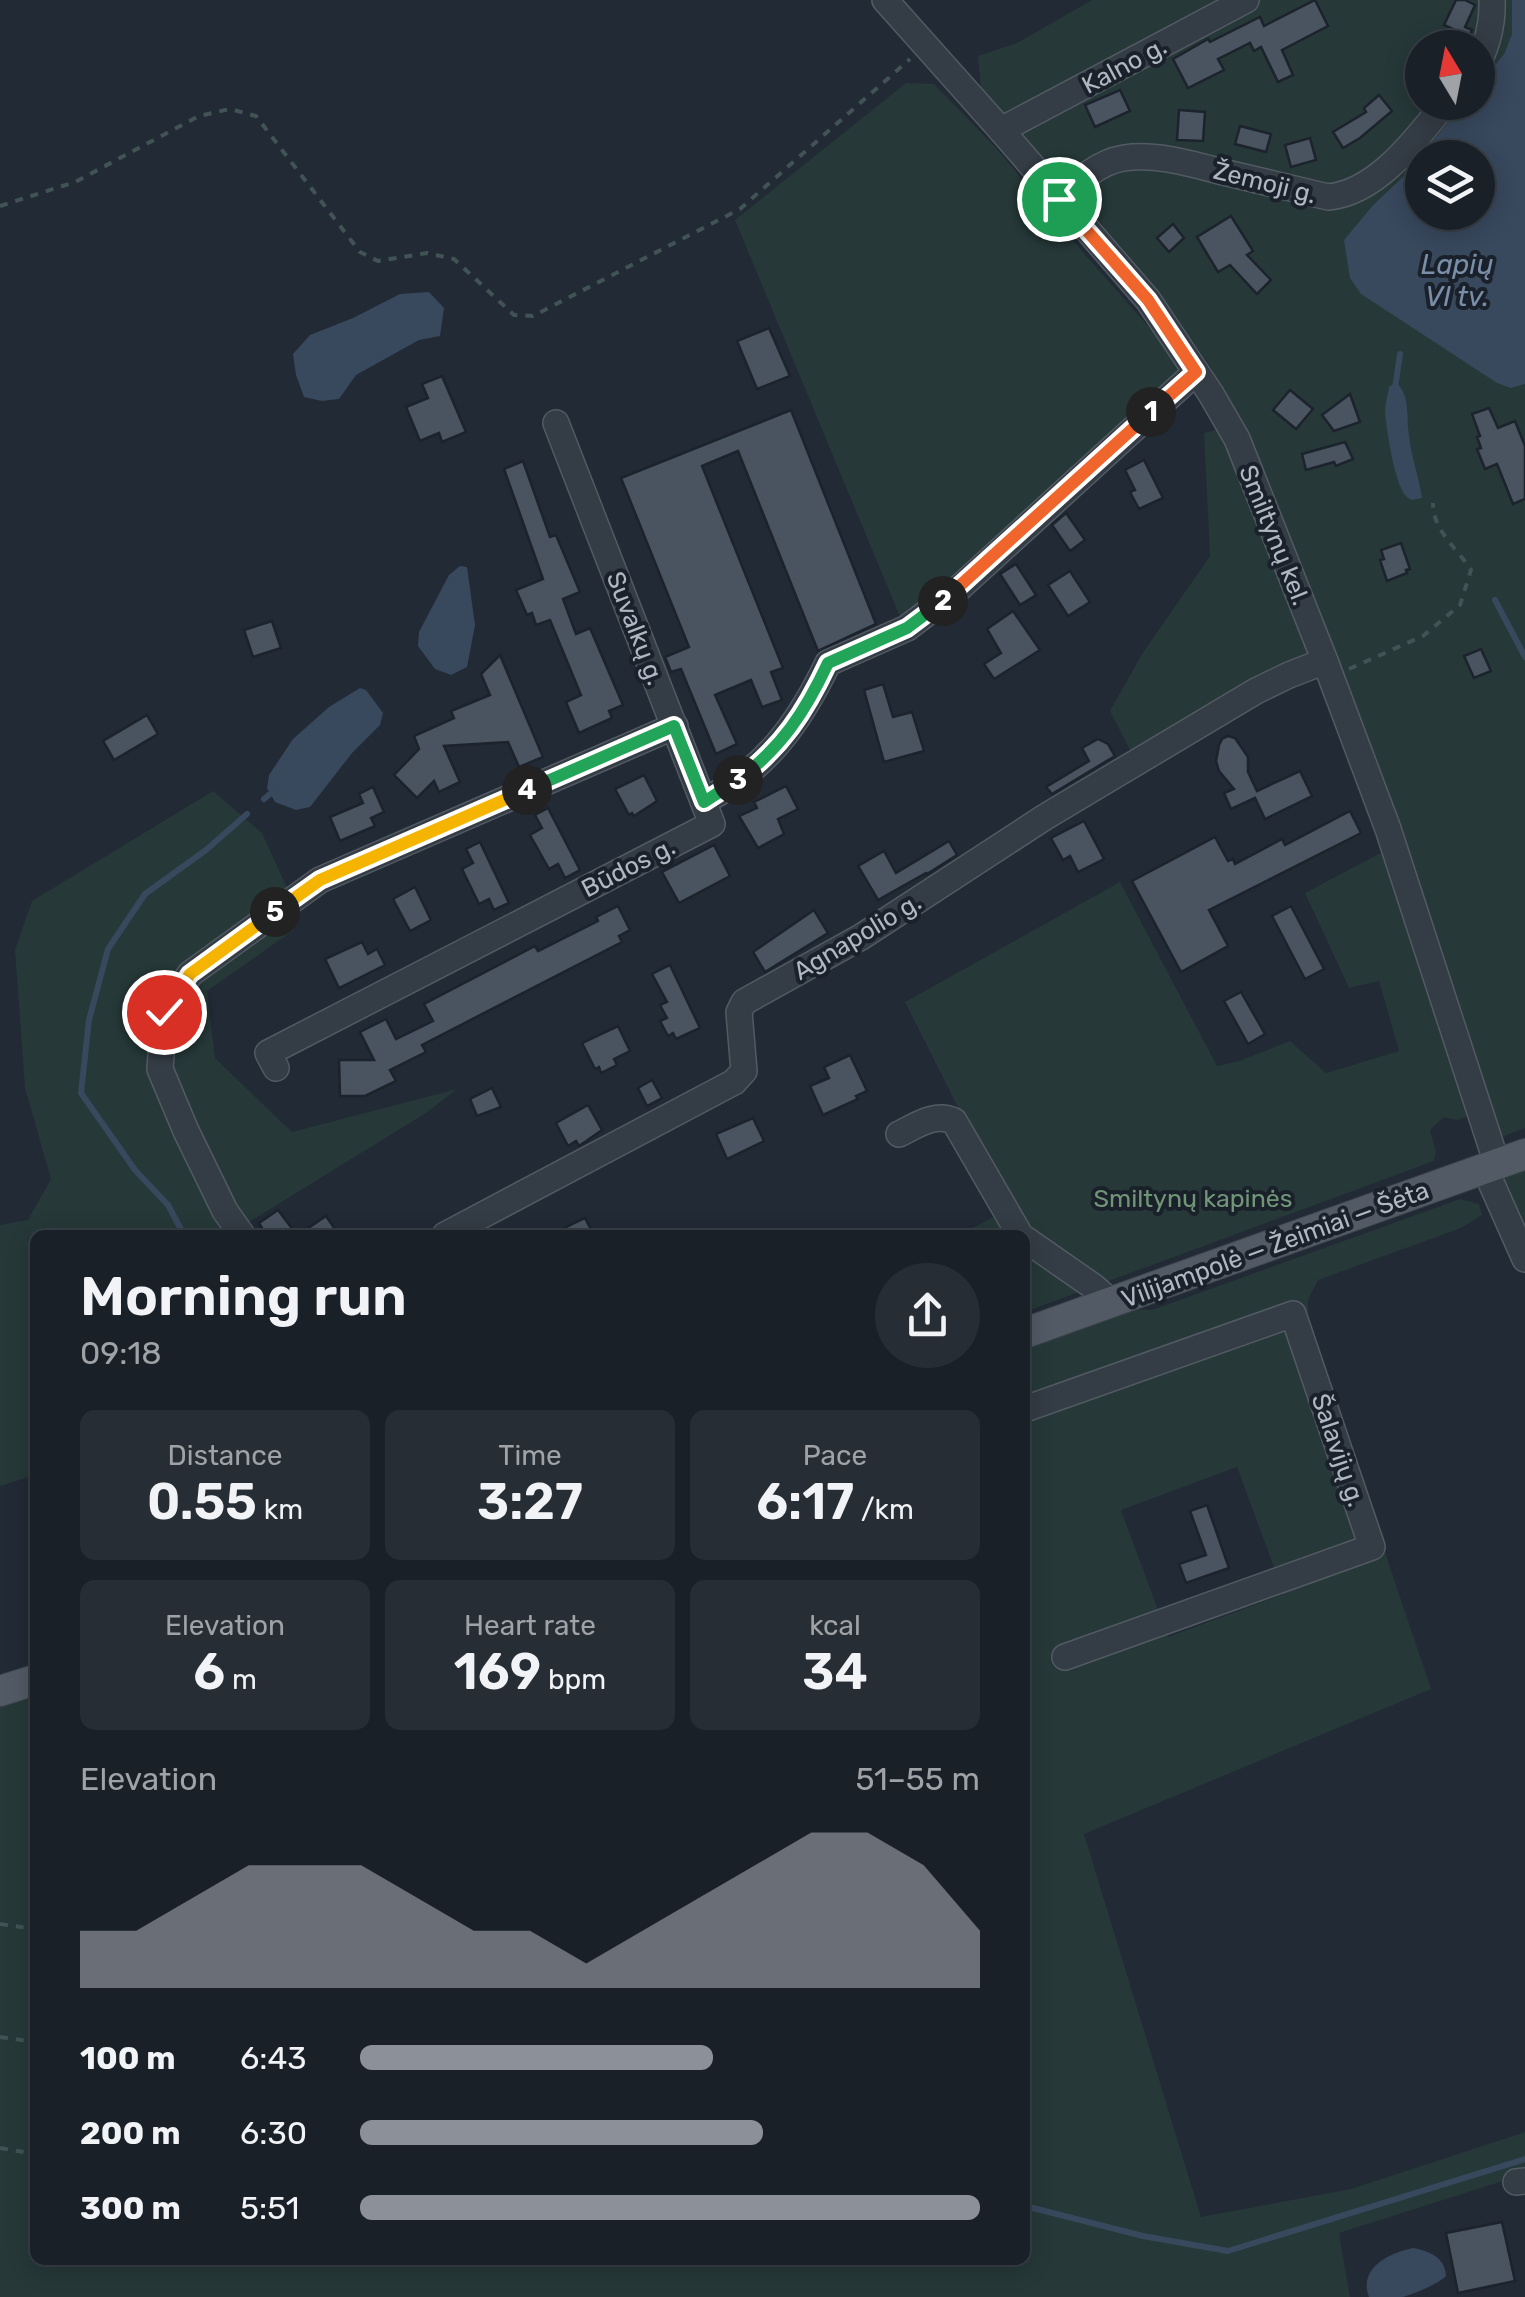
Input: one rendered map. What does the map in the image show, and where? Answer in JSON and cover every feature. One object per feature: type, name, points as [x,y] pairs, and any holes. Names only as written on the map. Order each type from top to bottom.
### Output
[{"type":"main road","name":"Vilijampolė — Žeimiai — Šėta","points":[[1030,1331],[1502,1162]]},
{"type":"main road","points":[[0,1691],[30,1682]]},
{"type":"street","name":"Smiltynų kel.","points":[[884,0],[1148,300],[1237,439],[1388,829],[1502,1162],[1525,1259]]},
{"type":"street","name":"Kalno g.","points":[[1001,130],[1246,0]]},
{"type":"street","points":[[1490,30],[1492,0]]},
{"type":"street","name":"Žemoji g.","points":[[1059,199],[1108,162],[1147,157],[1328,198],[1340,196],[1354,191],[1406,151],[1431,120]]},
{"type":"street","points":[[704,802],[764,760],[808,704],[828,663],[907,628],[957,590],[1196,372]]},
{"type":"street","name":"Suvalkų g.","points":[[556,423],[704,802]]},
{"type":"street","name":"Agnapolio g.","points":[[453,1230],[734,1082],[744,1071],[739,1012],[744,1002],[861,937],[1045,816],[1256,691],[1328,669]]},
{"type":"street","points":[[238,1230],[225,1211],[160,1069],[164,1012],[190,974],[320,880],[674,726]]},
{"type":"street","name":"Būdos g.","points":[[276,1068],[268,1054],[712,824],[704,802]]},
{"type":"street","points":[[898,1134],[933,1118],[954,1121],[1019,1230]]},
{"type":"street","points":[[1030,1242],[1112,1302]]},
{"type":"street","name":"Šalavijų g.","points":[[1030,1408],[1293,1314],[1372,1546],[1064,1657]]},
{"type":"path","points":[[0,206],[75,182],[199,116],[230,108],[256,116],[360,252],[378,261],[427,253],[454,260],[514,315],[533,316],[740,209],[926,48]]},
{"type":"path","points":[[1328,669],[1423,636],[1460,605],[1471,570],[1433,517],[1433,503]]},
{"type":"path","points":[[0,1924],[30,1928]]},
{"type":"path","points":[[0,2037],[30,2041]]},
{"type":"path","points":[[0,2148],[30,2153]]},
{"type":"green space","points":[[1092,0],[1512,0],[1512,34],[1495,65],[1495,30],[1405,30],[1405,120],[1450,120],[1434,140],[1405,140],[1405,175],[1344,240],[1511,388],[1525,384],[1525,1128],[1499,1138],[1230,404],[1209,364],[1160,297],[981,89],[978,56],[1017,43]]},
{"type":"green space","points":[[906,83],[934,84],[996,148],[1183,366],[1150,407],[903,624],[735,220]]},
{"type":"green space","points":[[1222,428],[1318,652],[1133,756],[1110,711],[1142,654],[1210,556],[1204,433]]},
{"type":"green space","points":[[213,791],[262,833],[289,892],[294,930],[207,991],[215,1058],[292,1132],[457,1089],[426,1113],[236,1230],[30,1230],[30,1477],[0,1486],[0,1225],[28,1220],[51,1179],[25,1088],[15,950],[32,901]]},
{"type":"green space","name":"Smiltynų kapinės","points":[[1390,848],[1475,1115],[1456,1120],[1444,1117],[1430,1130],[1436,1152],[1434,1161],[1030,1310],[1030,1230],[969,1230],[1009,1209],[905,1002],[1120,882],[1217,1066],[1290,1041],[1326,1073],[1399,1051],[1379,981],[1349,988],[1305,893]]},
{"type":"green space","points":[[1525,1164],[1525,1246],[1501,1186],[1504,1176]]},
{"type":"green space","points":[[1460,1199],[1479,1204],[1482,1215],[1461,1228],[1318,1280],[1308,1300],[1308,1323],[1431,1689],[1084,1834],[1201,2217],[1351,2189],[1525,2132],[1525,2174],[1339,2233],[1350,2297],[0,2297],[0,1701],[30,1692],[30,2265],[1030,2265],[1030,1342],[1127,1309],[1152,1310]],"holes":[[[1237,1467],[1284,1594],[1168,1637],[1121,1510]]]},
{"type":"water","name":"Lapių VI tv.","points":[[1512,0],[1525,0],[1525,384],[1511,388],[1497,383],[1361,294],[1350,278],[1344,240],[1405,175],[1405,230],[1495,230],[1495,140],[1434,140],[1450,120],[1495,120],[1495,65],[1512,34]]},
{"type":"water","points":[[429,292],[444,308],[440,336],[419,340],[356,375],[339,399],[304,397],[293,354],[310,335],[400,294]]},
{"type":"water","points":[[1396,382],[1406,400],[1422,498],[1414,500],[1407,497],[1399,482],[1387,430],[1386,402],[1389,387]]},
{"type":"water","points":[[460,566],[467,567],[475,625],[467,667],[451,675],[435,669],[418,646],[419,632],[449,575]]},
{"type":"water","points":[[360,688],[366,690],[383,713],[380,725],[352,753],[310,807],[296,810],[275,802],[267,788],[269,775],[293,739],[329,707]]},
{"type":"water","points":[[1413,2248],[1435,2256],[1443,2264],[1446,2276],[1406,2296],[1369,2297],[1368,2278],[1372,2270],[1386,2258]]},
{"type":"building","points":[[1315,0],[1328,26],[1282,50],[1293,75],[1278,82],[1261,47],[1254,51],[1250,43],[1218,59],[1224,70],[1188,88],[1173,59],[1260,17],[1264,26]]},
{"type":"building","points":[[1456,0],[1475,5],[1465,27],[1472,30],[1453,30],[1444,25]]},
{"type":"building","points":[[1120,90],[1130,111],[1095,127],[1085,105]]},
{"type":"building","points":[[1379,95],[1392,111],[1343,148],[1333,132],[1366,112],[1364,108]]},
{"type":"building","points":[[1179,110],[1205,112],[1203,141],[1177,140]]},
{"type":"building","points":[[1240,126],[1271,134],[1266,152],[1235,144]]},
{"type":"building","points":[[1310,138],[1316,160],[1291,167],[1285,145]]},
{"type":"building","points":[[1231,216],[1253,251],[1247,255],[1271,280],[1257,294],[1230,265],[1218,272],[1197,237]]},
{"type":"building","points":[[1173,224],[1184,238],[1169,252],[1157,238]]},
{"type":"building","points":[[769,328],[790,376],[757,389],[737,341]]},
{"type":"building","points":[[442,376],[466,432],[442,442],[439,433],[420,441],[406,407],[428,398],[422,384]]},
{"type":"building","points":[[1290,390],[1313,409],[1296,429],[1273,410]]},
{"type":"building","points":[[1350,394],[1360,422],[1334,431],[1322,415]]},
{"type":"building","points":[[1489,408],[1498,428],[1515,421],[1525,446],[1525,499],[1513,504],[1497,464],[1485,469],[1477,449],[1481,448],[1477,437],[1480,436],[1472,414]]},
{"type":"building","points":[[791,410],[876,624],[818,651],[738,451],[702,466],[783,668],[771,672],[782,700],[762,707],[751,680],[715,695],[737,744],[716,754],[681,669],[671,672],[665,657],[689,647],[621,478]]},
{"type":"building","points":[[1345,442],[1353,459],[1306,470],[1302,454]]},
{"type":"building","points":[[1144,460],[1163,498],[1139,509],[1125,470]]},
{"type":"building","points":[[523,461],[550,537],[556,535],[580,592],[563,599],[576,634],[590,628],[623,705],[609,711],[612,718],[579,733],[566,702],[581,695],[550,620],[536,625],[516,590],[543,579],[504,469]]},
{"type":"building","points":[[1066,513],[1085,540],[1070,551],[1052,525]]},
{"type":"building","points":[[1401,543],[1410,569],[1387,581],[1381,550]]},
{"type":"building","points":[[1016,564],[1036,595],[1020,605],[1000,574]]},
{"type":"building","points":[[1070,571],[1090,602],[1068,616],[1048,585]]},
{"type":"building","points":[[1013,611],[1040,650],[994,679],[984,664],[1001,653],[987,629]]},
{"type":"building","points":[[272,621],[281,648],[253,657],[244,630]]},
{"type":"building","points":[[1481,649],[1491,671],[1474,678],[1464,656]]},
{"type":"building","points":[[500,655],[543,757],[519,767],[508,742],[444,746],[460,782],[439,792],[434,781],[417,798],[394,775],[419,749],[414,736],[454,718],[451,711],[490,695],[481,674]]},
{"type":"building","points":[[883,684],[893,717],[912,712],[924,751],[884,762],[864,690]]},
{"type":"building","points":[[147,715],[158,734],[114,760],[103,741]]},
{"type":"building","points":[[1228,736],[1235,738],[1248,757],[1248,772],[1257,791],[1300,771],[1312,796],[1265,819],[1255,798],[1231,809],[1224,793],[1234,789],[1216,761],[1219,745]]},
{"type":"building","points":[[1098,739],[1108,744],[1115,756],[1052,794],[1046,787],[1089,761],[1082,748]]},
{"type":"building","points":[[644,775],[657,801],[634,816],[629,815],[615,789]]},
{"type":"building","points":[[786,786],[798,809],[778,819],[784,834],[758,848],[739,816],[757,808],[754,802]]},
{"type":"building","points":[[373,787],[384,812],[371,818],[375,826],[340,841],[330,817],[363,803],[359,794]]},
{"type":"building","points":[[548,808],[580,870],[565,878],[558,864],[549,869],[530,835],[542,828],[535,815]]},
{"type":"building","points":[[1350,811],[1361,833],[1209,910],[1228,946],[1181,972],[1132,881],[1215,837],[1228,861],[1233,859],[1235,864],[1282,839],[1285,845]]},
{"type":"building","points":[[1084,821],[1104,859],[1078,872],[1070,856],[1063,860],[1051,838]]},
{"type":"building","points":[[949,841],[957,855],[878,900],[858,866],[884,851],[896,873]]},
{"type":"building","points":[[480,842],[509,903],[494,910],[489,899],[479,904],[462,869],[473,863],[466,849]]},
{"type":"building","points":[[714,845],[730,876],[679,903],[662,872]]},
{"type":"building","points":[[415,887],[431,920],[410,931],[393,899]]},
{"type":"building","points":[[618,906],[630,930],[619,936],[622,942],[422,1045],[426,1052],[390,1070],[396,1081],[365,1096],[340,1096],[339,1060],[374,1060],[360,1032],[386,1019],[396,1039],[433,1021],[424,1004],[535,946],[538,951],[598,921],[596,917]]},
{"type":"building","points":[[1291,906],[1324,969],[1305,979],[1272,916]]},
{"type":"building","points":[[814,910],[828,933],[765,972],[753,952]]},
{"type":"building","points":[[362,942],[368,954],[377,949],[385,965],[339,988],[325,959]]},
{"type":"building","points":[[670,965],[700,1028],[676,1039],[673,1033],[668,1036],[660,1021],[667,1018],[660,1005],[667,1002],[652,974]]},
{"type":"building","points":[[1241,992],[1265,1034],[1248,1044],[1224,1001]]},
{"type":"building","points":[[618,1026],[630,1051],[614,1059],[617,1065],[601,1073],[582,1043]]},
{"type":"building","points":[[850,1055],[867,1091],[823,1115],[810,1086],[829,1078],[824,1067]]},
{"type":"building","points":[[652,1080],[662,1098],[647,1106],[638,1088]]},
{"type":"building","points":[[492,1088],[501,1107],[477,1116],[470,1099]]},
{"type":"building","points":[[588,1105],[602,1130],[579,1146],[576,1141],[568,1146],[556,1123]]},
{"type":"building","points":[[753,1118],[764,1141],[727,1159],[716,1134]]},
{"type":"building","points":[[278,1210],[293,1230],[263,1230],[259,1223]]},
{"type":"building","points":[[326,1216],[336,1230],[305,1230]]},
{"type":"building","points":[[585,1218],[591,1230],[560,1230]]},
{"type":"building","points":[[1207,1505],[1229,1568],[1186,1583],[1179,1564],[1206,1555],[1190,1511]]},
{"type":"building","points":[[1502,2222],[1515,2281],[1458,2293],[1446,2233]]},
{"type":"waterway","points":[[1395,388],[1400,354]]},
{"type":"waterway","points":[[1495,600],[1525,657]]},
{"type":"waterway","points":[[264,799],[276,789]]},
{"type":"waterway","points":[[181,1230],[168,1205],[135,1170],[81,1093],[89,1020],[108,949],[145,894],[206,850],[247,814]]},
{"type":"waterway","points":[[1030,2207],[1143,2236],[1228,2251],[1525,2159]]},
{"type":"route","points":[[164,1012],[190,974],[320,880],[674,726],[704,802],[764,760],[808,704],[828,663],[907,628],[957,590],[1196,372],[1148,300],[1059,199]]}]
